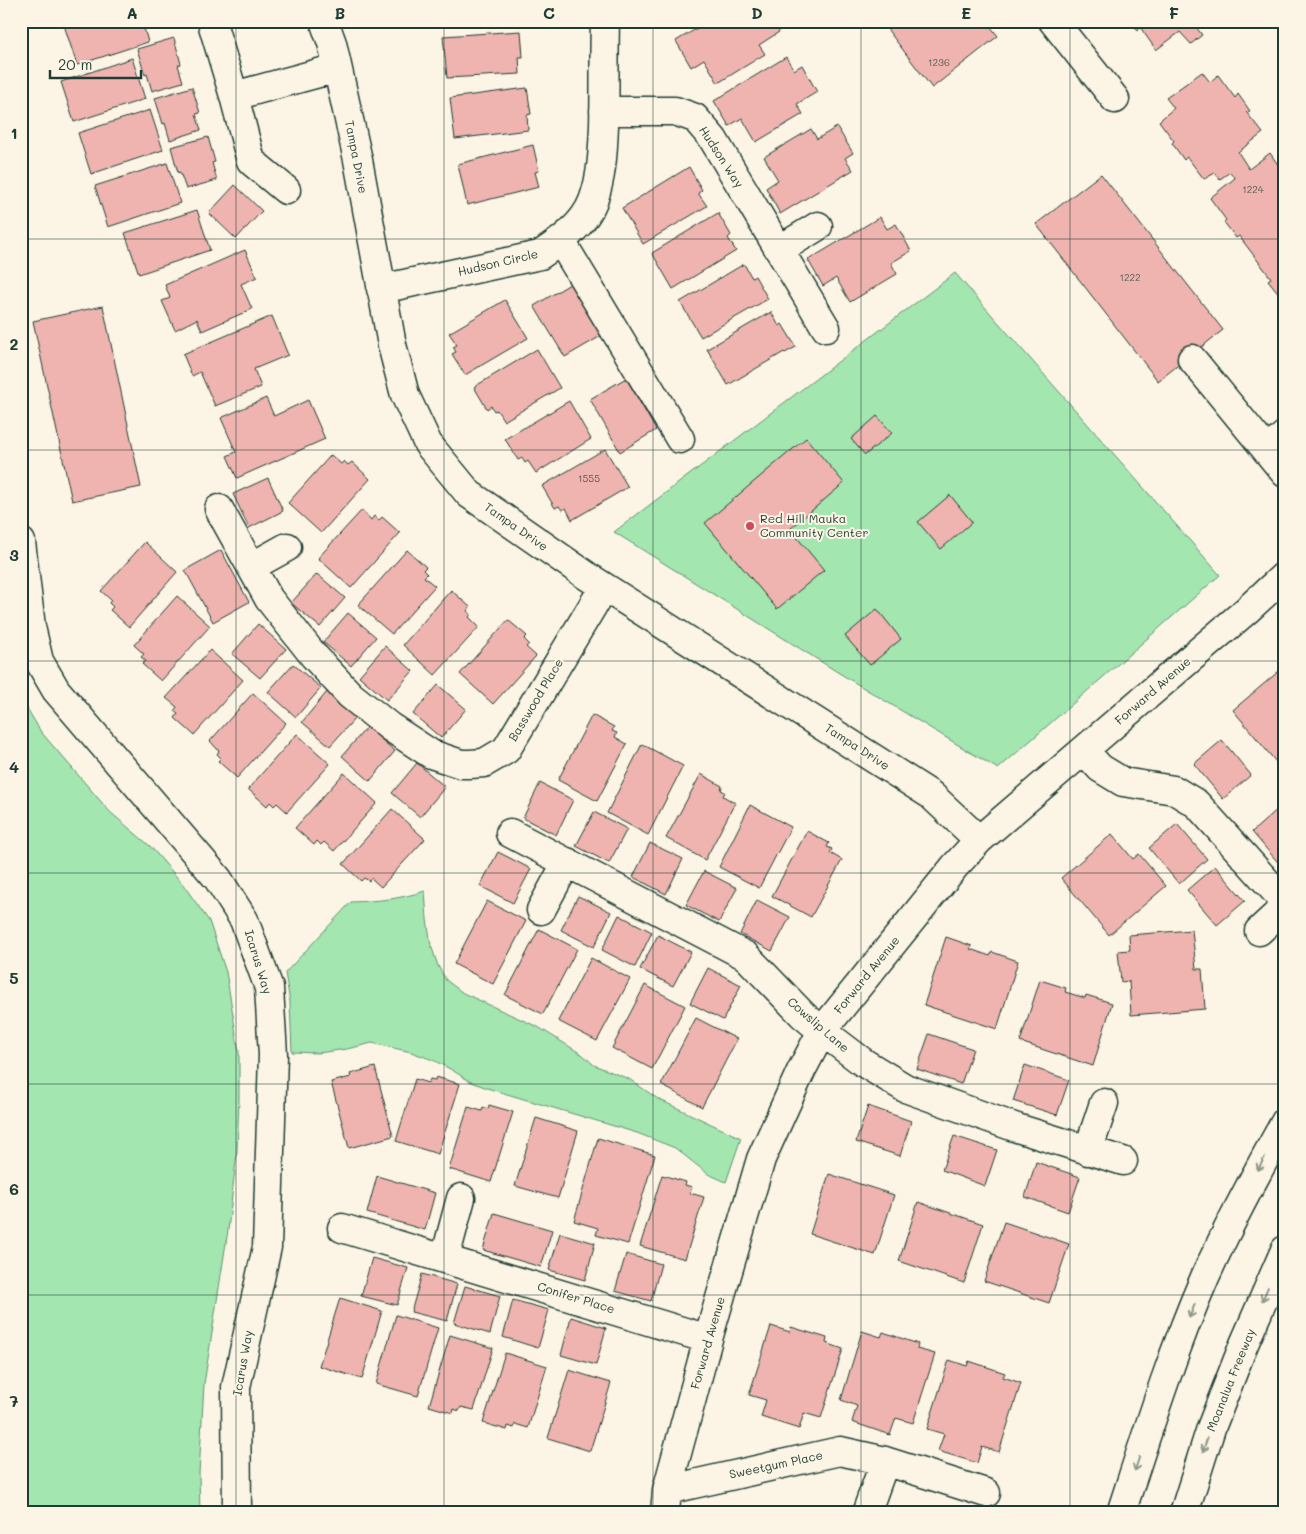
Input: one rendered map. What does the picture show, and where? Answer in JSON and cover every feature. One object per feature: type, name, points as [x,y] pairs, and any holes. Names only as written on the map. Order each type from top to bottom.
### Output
[{"type":"main road","name":"Tampa Drive","points":[[324,21],[358,160],[392,345],[405,395],[428,444],[469,494],[604,587],[931,795],[979,840]]},
{"type":"main road","name":"Hudson Circle","points":[[381,289],[540,255],[561,241],[579,223],[593,202],[601,171],[605,21]]},
{"type":"main road","points":[[1053,21],[1115,100]]},
{"type":"main road","points":[[213,26],[251,161],[286,190]]},
{"type":"main road","points":[[234,96],[337,68]]},
{"type":"main road","name":"Hudson Way","points":[[604,111],[675,111],[695,118],[712,140],[826,328]]},
{"type":"main road","points":[[779,250],[818,226]]},
{"type":"main road","points":[[561,241],[680,440]]},
{"type":"main road","points":[[1192,360],[1276,443],[1285,473]]},
{"type":"main road","name":"Basswood Place","points":[[219,509],[268,599],[314,656],[350,694],[390,727],[431,754],[461,764],[484,763],[506,750],[604,587]]},
{"type":"main road","name":"Icarus Way","points":[[21,542],[31,627],[39,661],[56,690],[218,879],[244,920],[269,988],[273,1055],[267,1247],[236,1387],[237,1513]]},
{"type":"main road","points":[[251,567],[288,547]]},
{"type":"main road","name":"Forward Avenue","points":[[666,1501],[708,1339],[761,1160],[801,1071],[822,1031],[955,866],[979,840],[1247,610],[1285,575]]},
{"type":"main road","points":[[1084,750],[1100,768],[1123,782],[1174,790],[1197,804],[1285,902]]},
{"type":"main road","name":"Cowslip Lane","points":[[510,832],[746,956],[803,1015],[822,1031],[864,1063],[905,1088],[1017,1128],[1124,1162]]},
{"type":"main road","points":[[541,910],[567,862]]},
{"type":"main road","points":[[1259,931],[1285,907]]},
{"type":"main road","points":[[1088,1151],[1104,1103]]},
{"type":"main road","points":[[1121,1513],[1176,1350],[1205,1277],[1248,1188],[1285,1122]]},
{"type":"main road","points":[[445,1258],[461,1198]]},
{"type":"main road","name":"Conifer Place","points":[[342,1228],[708,1339]]},
{"type":"main road","name":"Moanalua Freeway","points":[[1184,1513],[1211,1428],[1244,1344],[1285,1250]]},
{"type":"main road","name":"Sweetgum Place","points":[[666,1501],[840,1450],[885,1460],[986,1493]]},
{"type":"main road","points":[[868,1508],[885,1460]]},
{"type":"green space","points":[[955,273],[1220,575],[998,769],[839,673],[614,532]]},
{"type":"green space","points":[[21,698],[41,732],[110,812],[150,846],[182,883],[209,921],[226,972],[239,1052],[237,1152],[228,1230],[204,1384],[199,1474],[200,1513],[21,1513]]},
{"type":"green space","points":[[425,891],[431,945],[438,966],[446,980],[463,993],[538,1027],[583,1055],[594,1065],[629,1079],[658,1099],[741,1138],[726,1182],[708,1174],[675,1148],[637,1133],[487,1088],[469,1081],[433,1060],[411,1052],[372,1043],[318,1053],[292,1052],[290,1002],[285,973],[351,902],[388,899]]},
{"type":"building","points":[[75,21],[142,21],[148,42],[77,65],[64,25]]},
{"type":"building","points":[[709,21],[773,21],[779,32],[759,45],[765,54],[718,83],[704,59],[691,67],[676,41]]},
{"type":"building","points":[[881,21],[986,21],[998,36],[932,88]]},
{"type":"building","points":[[1131,21],[1195,21],[1193,23],[1202,35],[1191,44],[1180,32],[1156,50],[1140,27],[1138,31]]},
{"type":"building","points":[[521,31],[523,57],[519,57],[520,74],[447,78],[443,36]]},
{"type":"building","points":[[174,38],[181,64],[178,65],[183,82],[152,91],[137,49]]},
{"type":"building","points":[[786,57],[794,70],[802,65],[817,92],[797,104],[803,114],[756,142],[742,118],[729,126],[714,101]]},
{"type":"building","points":[[132,58],[145,99],[74,122],[61,82]]},
{"type":"building","points":[[1202,72],[1210,82],[1218,75],[1235,98],[1238,94],[1250,111],[1246,112],[1263,133],[1238,152],[1249,169],[1270,153],[1285,175],[1285,295],[1284,293],[1280,295],[1268,280],[1271,278],[1239,236],[1236,238],[1210,198],[1235,178],[1230,172],[1220,179],[1215,173],[1204,179],[1187,157],[1184,160],[1172,143],[1174,141],[1159,121],[1174,108],[1166,98]]},
{"type":"building","points":[[192,87],[200,113],[196,114],[201,130],[170,140],[155,98]]},
{"type":"building","points":[[527,88],[531,114],[527,115],[528,130],[455,139],[450,98]]},
{"type":"building","points":[[150,110],[163,150],[91,174],[78,133]]},
{"type":"building","points":[[837,127],[853,153],[845,158],[853,170],[780,214],[766,188],[778,180],[764,157],[811,129],[817,139]]},
{"type":"building","points":[[208,137],[215,162],[212,163],[217,180],[186,189],[180,172],[178,173],[171,147]]},
{"type":"building","points":[[533,145],[539,171],[535,172],[539,187],[467,205],[458,164]]},
{"type":"building","points":[[167,163],[180,203],[108,227],[95,186]]},
{"type":"building","points":[[689,167],[702,190],[698,193],[707,206],[643,244],[622,208]]},
{"type":"building","points":[[1101,174],[1223,330],[1158,381],[1036,224]]},
{"type":"building","points":[[235,185],[262,211],[236,239],[209,213]]},
{"type":"building","points":[[197,210],[210,250],[139,274],[125,233]]},
{"type":"building","points":[[718,213],[731,235],[728,238],[736,251],[673,289],[652,253]]},
{"type":"building","points":[[880,217],[887,229],[896,224],[911,251],[891,263],[897,274],[850,302],[836,278],[823,286],[808,260]]},
{"type":"building","points":[[245,250],[257,277],[241,284],[252,309],[202,331],[197,319],[175,330],[162,301],[170,298],[165,285]]},
{"type":"building","points":[[744,264],[752,278],[755,276],[768,299],[701,337],[680,302]]},
{"type":"building","points":[[570,284],[601,336],[565,357],[534,306]]},
{"type":"building","points":[[505,300],[528,338],[465,375],[452,354],[456,352],[453,347],[457,345],[449,333]]},
{"type":"building","points":[[103,306],[141,487],[72,501],[33,321]]},
{"type":"building","points":[[771,312],[779,326],[782,324],[796,347],[728,385],[707,349]]},
{"type":"building","points":[[272,316],[288,355],[254,369],[261,387],[215,406],[200,372],[192,376],[183,354]]},
{"type":"building","points":[[537,349],[560,388],[504,421],[497,410],[494,411],[491,406],[487,409],[474,387]]},
{"type":"building","points":[[626,378],[656,430],[620,452],[590,399]]},
{"type":"building","points":[[266,398],[274,416],[308,400],[325,439],[237,478],[227,456],[236,452],[221,418]]},
{"type":"building","points":[[569,401],[591,439],[536,473],[528,461],[525,463],[522,458],[518,460],[505,439]]},
{"type":"building","points":[[877,416],[892,433],[865,455],[851,439]]},
{"type":"building","name":"Red Hill Mauka Community Center","points":[[806,438],[844,483],[790,529],[824,570],[777,609],[705,523]]},
{"type":"building","points":[[605,449],[628,487],[572,520],[566,508],[562,510],[559,506],[555,508],[542,486]]},
{"type":"building","points":[[331,455],[341,464],[344,461],[348,465],[352,462],[370,479],[321,533],[288,503]]},
{"type":"building","points":[[268,478],[283,511],[249,528],[233,494]]},
{"type":"building","points":[[950,495],[972,522],[941,549],[918,522]]},
{"type":"building","points":[[362,510],[371,520],[374,516],[379,520],[382,517],[400,533],[351,588],[318,558]]},
{"type":"building","points":[[145,542],[177,572],[129,627],[110,610],[113,607],[109,603],[111,600],[101,591]]},
{"type":"building","points":[[221,550],[249,602],[213,622],[185,570]]},
{"type":"building","points":[[407,550],[426,567],[423,570],[427,574],[424,577],[435,586],[392,634],[358,605]]},
{"type":"building","points":[[317,574],[345,598],[320,627],[291,603]]},
{"type":"building","points":[[451,590],[470,607],[467,611],[471,614],[469,617],[479,627],[435,675],[403,645]]},
{"type":"building","points":[[177,596],[210,626],[161,681],[142,664],[146,661],[141,657],[144,654],[134,645]]},
{"type":"building","points":[[877,609],[901,639],[870,665],[845,636]]},
{"type":"building","points":[[348,613],[376,637],[351,666],[323,642]]},
{"type":"building","points":[[508,620],[527,636],[524,639],[529,644],[526,647],[536,656],[493,704],[460,674]]},
{"type":"building","points":[[258,624],[286,649],[260,678],[232,654]]},
{"type":"building","points":[[385,646],[413,671],[387,700],[359,676]]},
{"type":"building","points":[[210,650],[243,680],[194,735],[175,718],[178,714],[174,711],[177,707],[166,698]]},
{"type":"building","points":[[293,664],[321,688],[296,717],[268,692]]},
{"type":"building","points":[[1285,666],[1285,765],[1281,768],[1233,710]]},
{"type":"building","points":[[438,685],[466,709],[441,738],[413,714]]},
{"type":"building","points":[[327,692],[356,717],[330,746],[302,722]]},
{"type":"building","points":[[253,693],[286,723],[237,778],[218,761],[221,758],[217,754],[219,751],[210,741]]},
{"type":"building","points":[[592,715],[614,727],[612,731],[617,733],[615,737],[627,744],[597,801],[558,780]]},
{"type":"building","points":[[367,727],[395,751],[370,781],[342,756]]},
{"type":"building","points":[[297,734],[330,764],[287,812],[277,803],[274,806],[270,802],[267,806],[248,789]]},
{"type":"building","points":[[1222,740],[1251,775],[1223,799],[1194,764]]},
{"type":"building","points":[[642,744],[683,766],[648,835],[607,813]]},
{"type":"building","points":[[417,763],[445,787],[420,817],[392,793]]},
{"type":"building","points":[[344,773],[377,803],[334,851],[324,842],[321,845],[317,841],[314,845],[295,828]]},
{"type":"building","points":[[701,774],[722,786],[721,790],[725,792],[723,796],[735,803],[705,860],[666,838]]},
{"type":"building","points":[[540,783],[573,800],[556,835],[523,818]]},
{"type":"building","points":[[750,805],[791,827],[759,888],[719,867]]},
{"type":"building","points":[[1280,807],[1285,813],[1285,864],[1282,867],[1252,832]]},
{"type":"building","points":[[392,809],[425,839],[381,887],[371,878],[369,881],[364,878],[361,881],[343,864]]},
{"type":"building","points":[[594,812],[627,829],[609,863],[576,846]]},
{"type":"building","points":[[1177,824],[1207,859],[1179,884],[1149,848]]},
{"type":"building","points":[[807,831],[829,843],[827,847],[832,849],[830,853],[842,860],[811,917],[772,896]]},
{"type":"building","points":[[1112,834],[1133,859],[1139,854],[1166,886],[1109,935],[1061,878]]},
{"type":"building","points":[[650,843],[683,859],[666,894],[633,877]]},
{"type":"building","points":[[498,852],[531,869],[513,903],[480,886]]},
{"type":"building","points":[[1215,866],[1245,901],[1217,925],[1187,890]]},
{"type":"building","points":[[704,871],[737,888],[719,922],[686,905]]},
{"type":"building","points":[[578,896],[611,912],[594,947],[561,930]]},
{"type":"building","points":[[757,900],[790,917],[772,951],[740,934]]},
{"type":"building","points":[[487,901],[526,921],[493,984],[454,964]]},
{"type":"building","points":[[619,915],[652,932],[635,967],[602,950]]},
{"type":"building","points":[[539,929],[577,949],[543,1014],[505,995]]},
{"type":"building","points":[[1192,930],[1196,969],[1202,969],[1205,1009],[1131,1015],[1129,981],[1121,982],[1118,951],[1130,950],[1129,935]]},
{"type":"building","points":[[658,935],[691,952],[673,986],[640,969]]},
{"type":"building","points":[[946,937],[972,946],[970,949],[990,956],[992,952],[1018,961],[997,1029],[924,1005]]},
{"type":"building","points":[[591,958],[630,979],[597,1041],[558,1021]]},
{"type":"building","points":[[708,968],[741,985],[723,1020],[690,1003]]},
{"type":"building","points":[[1040,980],[1066,988],[1065,992],[1085,998],[1086,995],[1112,1003],[1093,1066],[1020,1042]]},
{"type":"building","points":[[645,985],[685,1006],[652,1069],[612,1048]]},
{"type":"building","points":[[696,1018],[737,1039],[702,1107],[661,1085]]},
{"type":"building","points":[[929,1034],[973,1049],[961,1084],[917,1069]]},
{"type":"building","points":[[1025,1065],[1069,1080],[1057,1115],[1013,1101]]},
{"type":"building","points":[[375,1067],[393,1136],[349,1148],[331,1082],[351,1077],[350,1074]]},
{"type":"building","points":[[436,1077],[460,1084],[438,1154],[396,1141],[415,1079],[428,1083],[430,1079],[435,1080]]},
{"type":"building","points":[[489,1105],[513,1112],[491,1182],[449,1169],[468,1107],[482,1111],[483,1107],[488,1109]]},
{"type":"building","points":[[868,1106],[911,1121],[900,1156],[856,1142]]},
{"type":"building","points":[[536,1118],[578,1131],[558,1198],[515,1186]]},
{"type":"building","points":[[954,1136],[997,1150],[985,1186],[942,1170]]},
{"type":"building","points":[[598,1138],[655,1155],[628,1244],[596,1235],[598,1228],[574,1221]]},
{"type":"building","points":[[1036,1162],[1080,1177],[1068,1212],[1025,1197]]},
{"type":"building","points":[[829,1174],[894,1195],[875,1255],[810,1234]]},
{"type":"building","points":[[662,1175],[686,1182],[685,1185],[692,1187],[690,1193],[704,1197],[685,1259],[640,1246]]},
{"type":"building","points":[[377,1176],[435,1193],[425,1230],[367,1213]]},
{"type":"building","points":[[918,1202],[983,1224],[964,1283],[899,1261]]},
{"type":"building","points":[[494,1213],[552,1230],[541,1267],[483,1250]]},
{"type":"building","points":[[1004,1222],[1069,1244],[1049,1303],[984,1281]]},
{"type":"building","points":[[560,1233],[595,1243],[585,1280],[549,1270]]},
{"type":"building","points":[[626,1254],[661,1264],[651,1301],[615,1291]]},
{"type":"building","points":[[372,1258],[408,1268],[397,1305],[361,1296]]},
{"type":"building","points":[[422,1274],[457,1284],[447,1321],[411,1312]]},
{"type":"building","points":[[465,1286],[500,1296],[490,1334],[454,1323]]},
{"type":"building","points":[[340,1298],[382,1311],[362,1379],[319,1366]]},
{"type":"building","points":[[513,1300],[549,1310],[538,1348],[503,1337]]},
{"type":"building","points":[[396,1315],[438,1328],[418,1396],[376,1384]]},
{"type":"building","points":[[571,1317],[606,1328],[596,1365],[561,1355]]},
{"type":"building","points":[[771,1326],[790,1332],[791,1327],[827,1338],[826,1343],[843,1349],[821,1418],[804,1413],[799,1429],[761,1417],[766,1400],[749,1395]]},
{"type":"building","points":[[862,1331],[881,1337],[883,1332],[918,1344],[917,1349],[935,1354],[913,1423],[896,1418],[890,1435],[852,1422],[857,1406],[841,1400]]},
{"type":"building","points":[[450,1335],[493,1348],[474,1410],[461,1407],[459,1411],[454,1409],[453,1413],[429,1406]]},
{"type":"building","points":[[505,1353],[547,1366],[528,1428],[515,1424],[514,1428],[508,1426],[507,1430],[483,1423]]},
{"type":"building","points":[[949,1360],[967,1366],[969,1361],[1005,1373],[1003,1377],[1021,1383],[999,1452],[982,1447],[977,1463],[938,1451],[944,1434],[927,1429]]},
{"type":"building","points":[[569,1370],[611,1383],[590,1451],[548,1438]]},
{"type":"building","points":[[436,1506],[451,1513],[433,1513]]},
{"type":"place","name":"Red Hill Mauka Community Center","points":[[750,526]]}]
